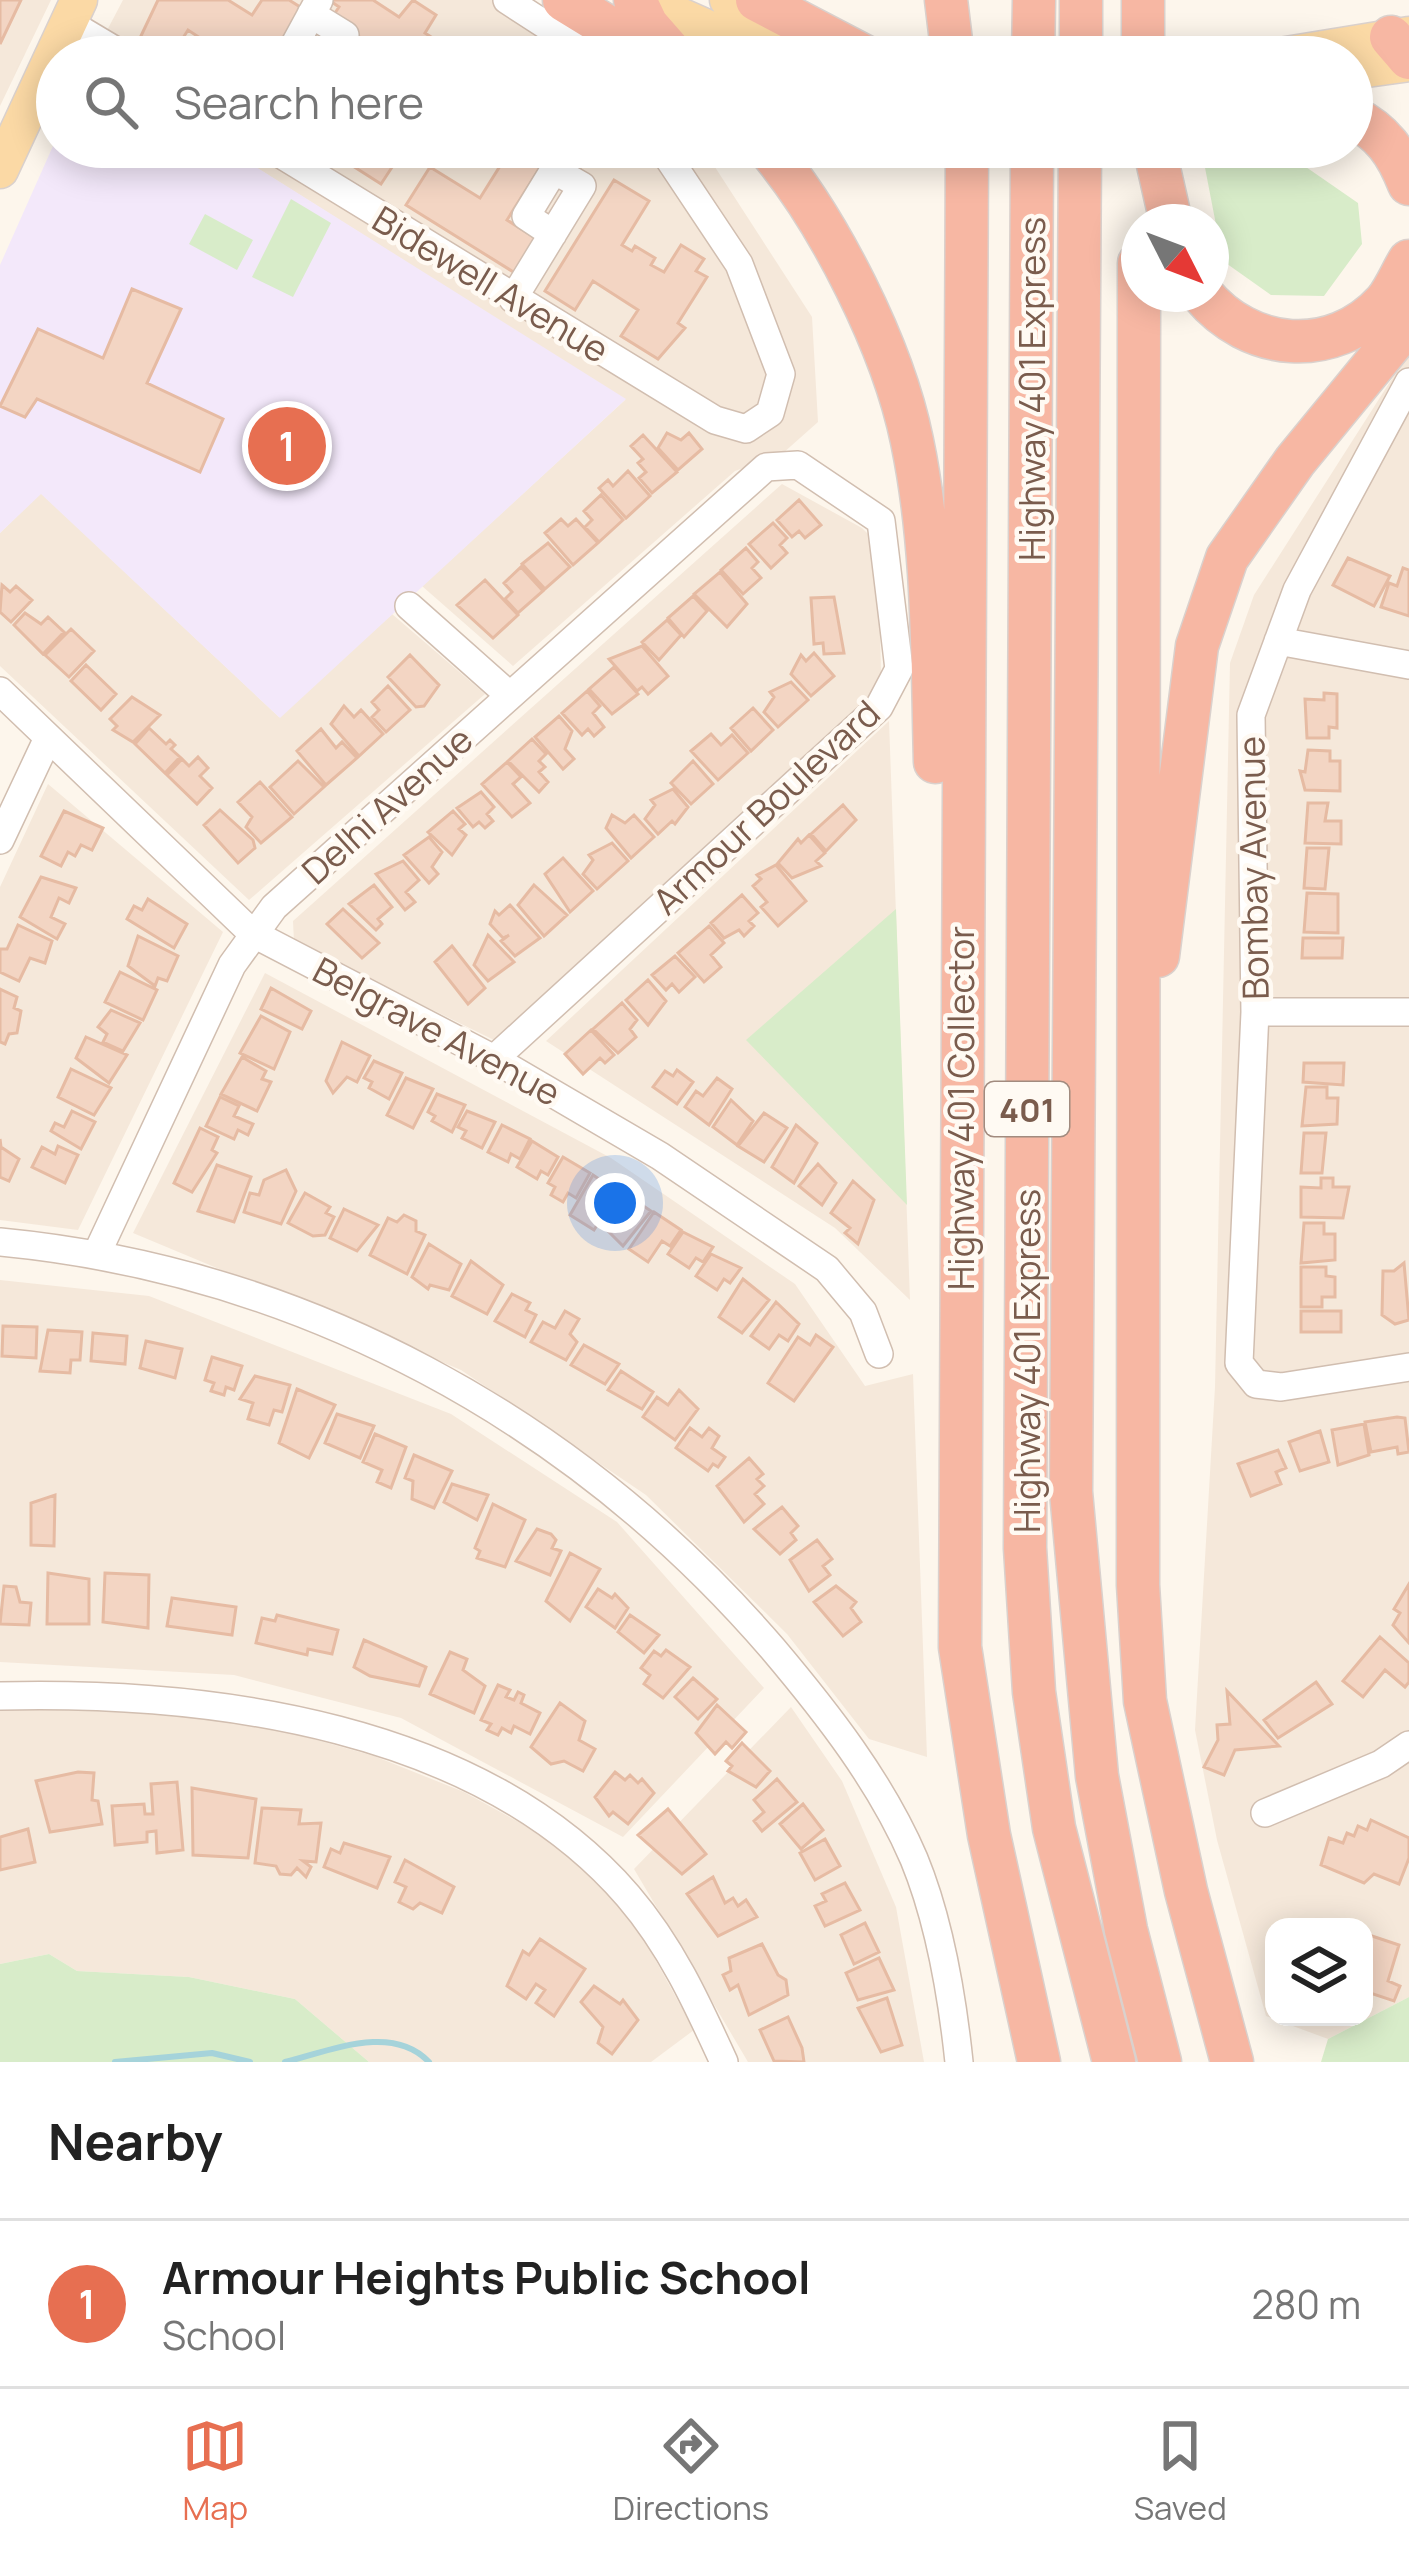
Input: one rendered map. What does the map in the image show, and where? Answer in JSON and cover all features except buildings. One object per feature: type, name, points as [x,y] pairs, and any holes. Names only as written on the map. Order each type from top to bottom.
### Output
[{"type":"highway","points":[[564,0],[623,36]]},
{"type":"highway","points":[[639,0],[645,23],[656,36]]},
{"type":"highway","points":[[757,0],[826,36]]},
{"type":"highway","points":[[946,0],[950,36]]},
{"type":"highway","points":[[969,36],[970,0]]},
{"type":"highway","points":[[1033,36],[1034,0]]},
{"type":"highway","points":[[1081,36],[1082,0]]},
{"type":"highway","points":[[1142,36],[1143,0]]},
{"type":"highway","points":[[1373,127],[1397,154],[1409,184]]},
{"type":"highway","points":[[785,168],[834,242],[912,439],[928,569],[938,843],[960,905]]},
{"type":"highway","name":"Highway 401 Collector","points":[[968,168],[960,905],[960,1647],[989,1835],[1040,2062]]},
{"type":"highway","name":"Highway 401 Express","points":[[1032,168],[1025,1548],[1034,1691],[1054,1828],[1114,2062]]},
{"type":"highway","name":"Highway 401 Express","points":[[1080,168],[1071,1492],[1097,1776],[1126,1930],[1160,2062]]},
{"type":"highway","points":[[1140,204],[1141,168]]},
{"type":"highway","points":[[1159,168],[1167,204]]},
{"type":"highway","points":[[1217,312],[1254,335],[1304,343],[1352,329],[1386,300],[1409,260]]},
{"type":"highway","points":[[1139,312],[1138,1585],[1145,1701],[1186,1892],[1232,2062]]},
{"type":"highway","points":[[1136,1056],[1149,1024],[1197,646],[1227,558],[1285,475],[1409,322]]},
{"type":"main road","points":[[639,0],[723,36]]},
{"type":"main road","points":[[728,0],[815,36]]},
{"type":"main road","points":[[1373,50],[1405,48]]},
{"type":"main road","points":[[1373,62],[1405,48]]},
{"type":"main road","points":[[0,170],[36,93]]},
{"type":"street","points":[[507,0],[563,36]]},
{"type":"street","points":[[299,36],[315,7],[344,36]]},
{"type":"street","points":[[74,11],[102,36]]},
{"type":"street","name":"Bidewell Avenue","points":[[303,168],[715,420],[746,429],[770,413],[781,374],[740,264],[675,168]]},
{"type":"street","points":[[513,298],[553,234]]},
{"type":"street","name":"Bombay Avenue","points":[[1409,382],[1297,590],[1251,715],[1255,1012],[1239,1363],[1256,1384],[1281,1387],[1409,1367]]},
{"type":"street","name":"Delhi Avenue","points":[[98,1251],[232,965],[252,933],[289,893],[766,467],[798,465]]},
{"type":"street","name":"Armour Boulevard","points":[[494,1058],[879,707],[899,669],[880,521],[798,465]]},
{"type":"street","points":[[409,606],[509,695]]},
{"type":"street","points":[[1278,640],[1409,665]]},
{"type":"street","name":"Belgrave Avenue","points":[[0,691],[252,933],[494,1058],[660,1156],[827,1269],[862,1312],[879,1354]]},
{"type":"street","points":[[0,840],[49,738]]},
{"type":"street","points":[[1255,1012],[1409,1012]]},
{"type":"street","points":[[0,1242],[98,1251],[296,1310],[444,1378],[590,1474],[671,1541],[735,1606],[840,1731],[896,1823],[930,1905],[959,2062]]},
{"type":"street","points":[[0,1696],[107,1694],[257,1711],[420,1758],[496,1792],[550,1824],[626,1894],[684,1976],[724,2062]]},
{"type":"street","points":[[1265,1814],[1381,1764],[1409,1745]]},
{"type":"shaded area","points":[[0,0],[51,0],[0,106]]},
{"type":"shaded area","points":[[123,0],[522,0],[578,36],[104,36]]},
{"type":"shaded area","points":[[43,168],[258,168],[626,399],[280,718],[41,494],[0,533],[0,265]]},
{"type":"shaded area","points":[[257,168],[716,168],[812,317],[818,422],[782,454],[735,471],[513,666],[422,586],[625,400]]},
{"type":"shaded area","points":[[1409,352],[1409,1997],[1373,2016],[1373,1918],[1265,1918],[1265,2012],[1217,1840],[1195,1730],[1215,1387],[1230,663],[1254,595]]},
{"type":"shaded area","points":[[782,484],[862,528],[878,544],[881,674],[865,704],[494,1040],[294,942],[293,921]]},
{"type":"shaded area","points":[[41,493],[279,717],[392,614],[485,694],[249,900],[0,666],[0,533]]},
{"type":"shaded area","points":[[889,721],[910,1300],[835,1228],[546,1041]]},
{"type":"shaded area","points":[[48,784],[223,932],[78,1230],[0,1220],[0,887]]},
{"type":"shaded area","points":[[265,973],[611,1158],[795,1284],[865,1386],[913,1374],[927,1757],[869,1739],[787,1634],[646,1495],[461,1370],[133,1233]]},
{"type":"shaded area","points":[[0,1280],[149,1296],[451,1414],[617,1522],[764,1688],[623,1837],[401,1718],[234,1675],[0,1662]]},
{"type":"shaded area","points":[[791,1707],[842,1781],[896,1907],[924,2062],[748,2062],[634,1869]]},
{"type":"shaded area","points":[[120,1708],[263,1725],[374,1756],[464,1792],[524,1825],[569,1856],[633,1919],[694,2030],[651,2062],[369,2062],[295,1999],[189,1977],[77,1971],[49,1954],[0,1964],[0,1709]]},
{"type":"shaded area","points":[[1293,2026],[1353,2026],[1328,2039]]},
{"type":"green space","points":[[1205,168],[1307,168],[1358,203],[1362,244],[1324,296],[1271,295],[1229,265],[1229,204],[1212,204]]},
{"type":"green space","points":[[291,199],[331,223],[293,297],[252,277]]},
{"type":"green space","points":[[205,214],[253,240],[237,270],[189,244]]},
{"type":"green space","points":[[896,909],[907,1205],[746,1040]]},
{"type":"green space","points":[[49,1954],[77,1971],[189,1977],[295,1999],[369,2062],[0,2062],[0,1964]]},
{"type":"green space","points":[[1409,1997],[1409,2062],[1321,2062],[1328,2039],[1353,2026],[1373,2026],[1373,2016]]},
{"type":"waterway","points":[[285,2062],[379,2042],[414,2050],[429,2062]]},
{"type":"waterway","points":[[115,2062],[212,2053],[250,2062]]},
{"type":"place","name":"Armour Heights Public School","points":[[287,446]]}]
